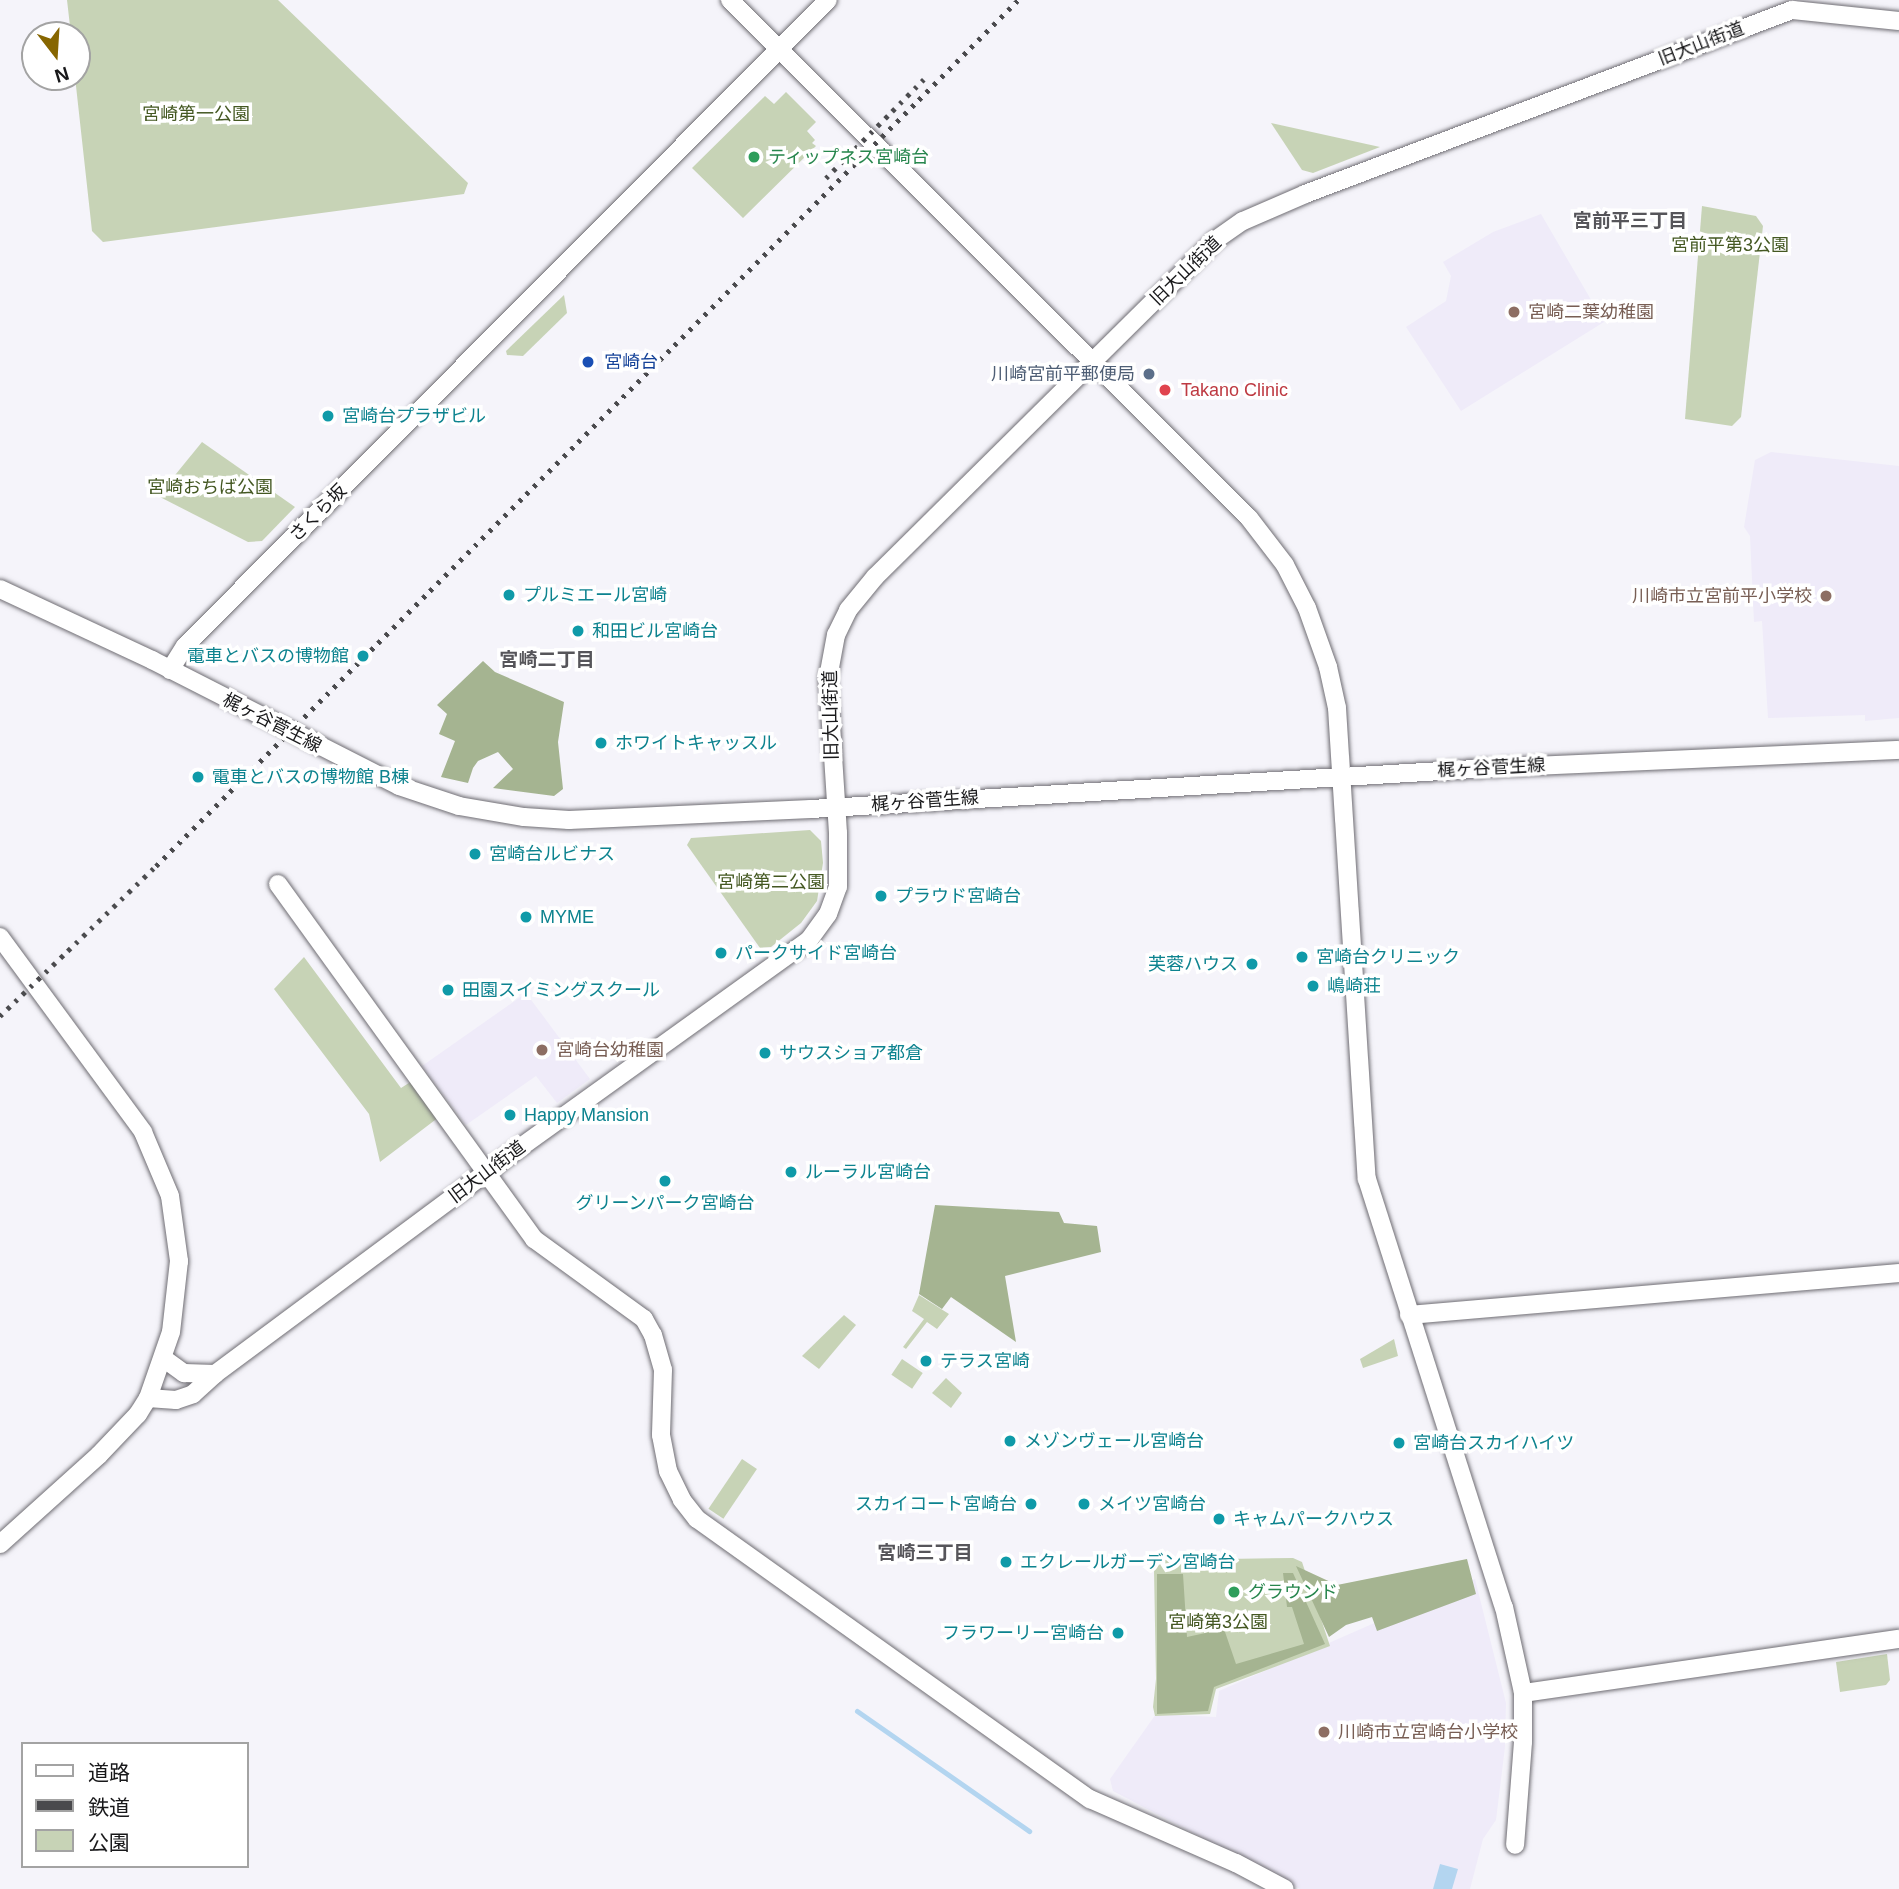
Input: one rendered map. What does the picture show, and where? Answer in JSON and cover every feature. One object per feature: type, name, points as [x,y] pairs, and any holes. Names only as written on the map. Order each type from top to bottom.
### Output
[{"type":"street","points":[[730,0],[1249,518],[1285,565],[1307,608],[1328,667],[1337,708],[1367,1179],[1504,1607],[1523,1693],[1523,1742],[1515,1845]]},
{"type":"street","name":"さくら坂","points":[[170,670],[185,646],[828,0]]},
{"type":"street","name":"旧大山街道","points":[[148,1398],[164,1401],[184,1398],[487,1172],[809,940],[828,914],[838,887],[828,678],[836,635],[848,610],[875,577],[1094,363],[1214,241],[1243,221],[1305,194],[1795,5],[1899,21]]},
{"type":"street","name":"梶ヶ谷菅生線","points":[[0,589],[170,670],[399,786],[458,806],[524,817],[569,820],[836,807],[1342,777],[1899,750]]},
{"type":"street","points":[[278,884],[534,1238],[644,1319],[653,1335],[663,1370],[661,1435],[668,1471],[682,1500],[697,1519],[1090,1798],[1236,1863],[1284,1889]]},
{"type":"street","points":[[0,937],[122,1100],[158,1162],[175,1219],[179,1261],[177,1300],[163,1359],[148,1398],[138,1414],[99,1455],[0,1544]]},
{"type":"street","points":[[1409,1315],[1899,1273]]},
{"type":"street","points":[[163,1359],[184,1373],[215,1374]]},
{"type":"street","points":[[1523,1693],[1899,1639]]},
{"type":"shaded area","name":"宮崎二葉幼稚園","points":[[1541,214],[1604,322],[1461,411],[1406,327],[1446,301],[1451,276],[1443,262],[1493,232]]},
{"type":"shaded area","name":"川崎市立宮前平小学校","points":[[1771,452],[1899,466],[1899,718],[1865,721],[1865,715],[1768,718],[1762,621],[1754,622],[1750,536],[1744,527],[1755,460]]},
{"type":"shaded area","points":[[526,993],[590,1079],[557,1103],[536,1076],[466,1125],[422,1066]]},
{"type":"shaded area","name":"川崎市立宮崎台小学校","points":[[1475,1579],[1506,1703],[1505,1747],[1496,1820],[1483,1839],[1470,1889],[1300,1889],[1113,1791],[1110,1779],[1156,1714],[1216,1717],[1219,1691]]},
{"type":"green space","name":"宮崎第一公園","points":[[67,0],[278,0],[468,183],[464,194],[103,242],[92,231],[77,91],[91,91],[91,21],[69,21]]},
{"type":"green space","name":"ティップネス宮崎台","points":[[786,92],[816,122],[807,131],[815,140],[812,143],[816,146],[743,218],[692,168],[765,96],[774,104]]},
{"type":"green space","points":[[1271,123],[1380,147],[1313,173],[1302,170]]},
{"type":"green space","name":"宮前平第3公園","points":[[1702,206],[1756,216],[1763,226],[1741,417],[1732,426],[1685,419]]},
{"type":"green space","points":[[564,295],[567,313],[523,356],[507,355],[506,351]]},
{"type":"green space","name":"宮崎おちば公園","points":[[202,442],[295,507],[262,541],[248,542],[158,496]]},
{"type":"green space","points":[[483,661],[495,672],[564,702],[558,742],[563,789],[554,796],[493,788],[513,769],[498,752],[478,761],[468,783],[441,777],[455,741],[439,734],[447,714],[437,705]]},
{"type":"green space","name":"宮崎第二公園","points":[[810,830],[821,841],[823,863],[817,901],[801,923],[771,947],[760,948],[687,845],[691,838]]},
{"type":"green space","points":[[304,957],[401,1088],[412,1081],[439,1117],[380,1162],[369,1114],[274,989]]},
{"type":"green space","points":[[935,1205],[1059,1212],[1064,1223],[1097,1226],[1101,1252],[1005,1276],[1016,1342],[951,1297],[942,1309],[919,1294]]},
{"type":"green space","points":[[919,1295],[949,1314],[937,1329],[927,1322],[906,1349],[903,1347],[924,1319],[912,1311]]},
{"type":"green space","points":[[844,1315],[856,1325],[819,1369],[802,1356]]},
{"type":"green space","points":[[1394,1339],[1398,1356],[1363,1368],[1360,1359]]},
{"type":"green space","points":[[902,1359],[923,1373],[912,1389],[891,1375]]},
{"type":"green space","points":[[946,1378],[962,1393],[951,1408],[932,1393]]},
{"type":"green space","points":[[742,1459],[757,1469],[723,1519],[708,1509]]},
{"type":"green space","name":"宮崎第3公園","points":[[1293,1558],[1302,1562],[1330,1646],[1216,1689],[1210,1714],[1155,1716],[1154,1570],[1164,1560]]},
{"type":"green space","points":[[1467,1559],[1476,1594],[1377,1631],[1372,1617],[1346,1625],[1329,1637],[1296,1566],[1337,1585]]},
{"type":"green space","points":[[1283,1573],[1293,1573],[1325,1644],[1214,1687],[1208,1711],[1157,1714],[1157,1574],[1183,1574],[1187,1637],[1224,1629],[1236,1664],[1304,1644],[1292,1607],[1287,1607]]},
{"type":"green space","points":[[1887,1654],[1890,1680],[1886,1685],[1840,1692],[1836,1662]]},
{"type":"water","points":[[1440,1864],[1458,1869],[1452,1889],[1433,1889]]},
{"type":"waterway","points":[[857,1711],[1029,1831]]},
{"type":"railway","points":[[0,1016],[156,866],[1018,0]]},
{"type":"railway","points":[[826,178],[924,79]]},
{"type":"place","name":"ティップネス宮崎台","points":[[754,157]]},
{"type":"place","name":"宮崎二葉幼稚園","points":[[1514,312]]},
{"type":"place","name":"宮崎台","points":[[588,362]]},
{"type":"place","name":"川崎宮前平郵便局","points":[[1149,374]]},
{"type":"place","name":"Takano Clinic","points":[[1165,390]]},
{"type":"place","name":"宮崎台プラザビル","points":[[328,416]]},
{"type":"place","name":"プルミエール宮崎","points":[[509,595]]},
{"type":"place","name":"川崎市立宮前平小学校","points":[[1826,596]]},
{"type":"place","name":"和田ビル宮崎台","points":[[578,631]]},
{"type":"place","name":"電車とバスの博物館","points":[[363,656]]},
{"type":"place","name":"ホワイトキャッスル","points":[[601,743]]},
{"type":"place","name":"電車とバスの博物館 B棟","points":[[198,777]]},
{"type":"place","name":"宮崎台ルビナス","points":[[475,854]]},
{"type":"place","name":"プラウド宮崎台","points":[[881,896]]},
{"type":"place","name":"MYME","points":[[526,917]]},
{"type":"place","name":"パークサイド宮崎台","points":[[721,953]]},
{"type":"place","name":"宮崎台クリニック","points":[[1302,957]]},
{"type":"place","name":"芙蓉ハウス","points":[[1252,964]]},
{"type":"place","name":"嶋崎荘","points":[[1313,986]]},
{"type":"place","name":"田園スイミングスクール","points":[[448,990]]},
{"type":"place","name":"宮崎台幼稚園","points":[[542,1050]]},
{"type":"place","name":"サウスショア都倉","points":[[765,1053]]},
{"type":"place","name":"Happy Mansion","points":[[510,1115]]},
{"type":"place","name":"ルーラル宮崎台","points":[[791,1172]]},
{"type":"place","name":"グリーンパーク宮崎台","points":[[665,1181]]},
{"type":"place","name":"テラス宮崎","points":[[926,1361]]},
{"type":"place","name":"メゾンヴェール宮崎台","points":[[1010,1441]]},
{"type":"place","name":"宮崎台スカイハイツ","points":[[1399,1443]]},
{"type":"place","name":"スカイコート宮崎台","points":[[1031,1504]]},
{"type":"place","name":"メイツ宮崎台","points":[[1084,1504]]},
{"type":"place","name":"キャムパークハウス","points":[[1219,1519]]},
{"type":"place","name":"エクレールガーデン宮崎台","points":[[1006,1562]]},
{"type":"place","name":"グラウンド","points":[[1234,1592]]},
{"type":"place","name":"フラワーリー宮崎台","points":[[1118,1633]]},
{"type":"place","name":"川崎市立宮崎台小学校","points":[[1324,1732]]},
{"type":"district","name":"宮前平三丁目","points":[[1630,221]]},
{"type":"district","name":"宮崎二丁目","points":[[547,660]]},
{"type":"district","name":"宮崎三丁目","points":[[925,1553]]}]
